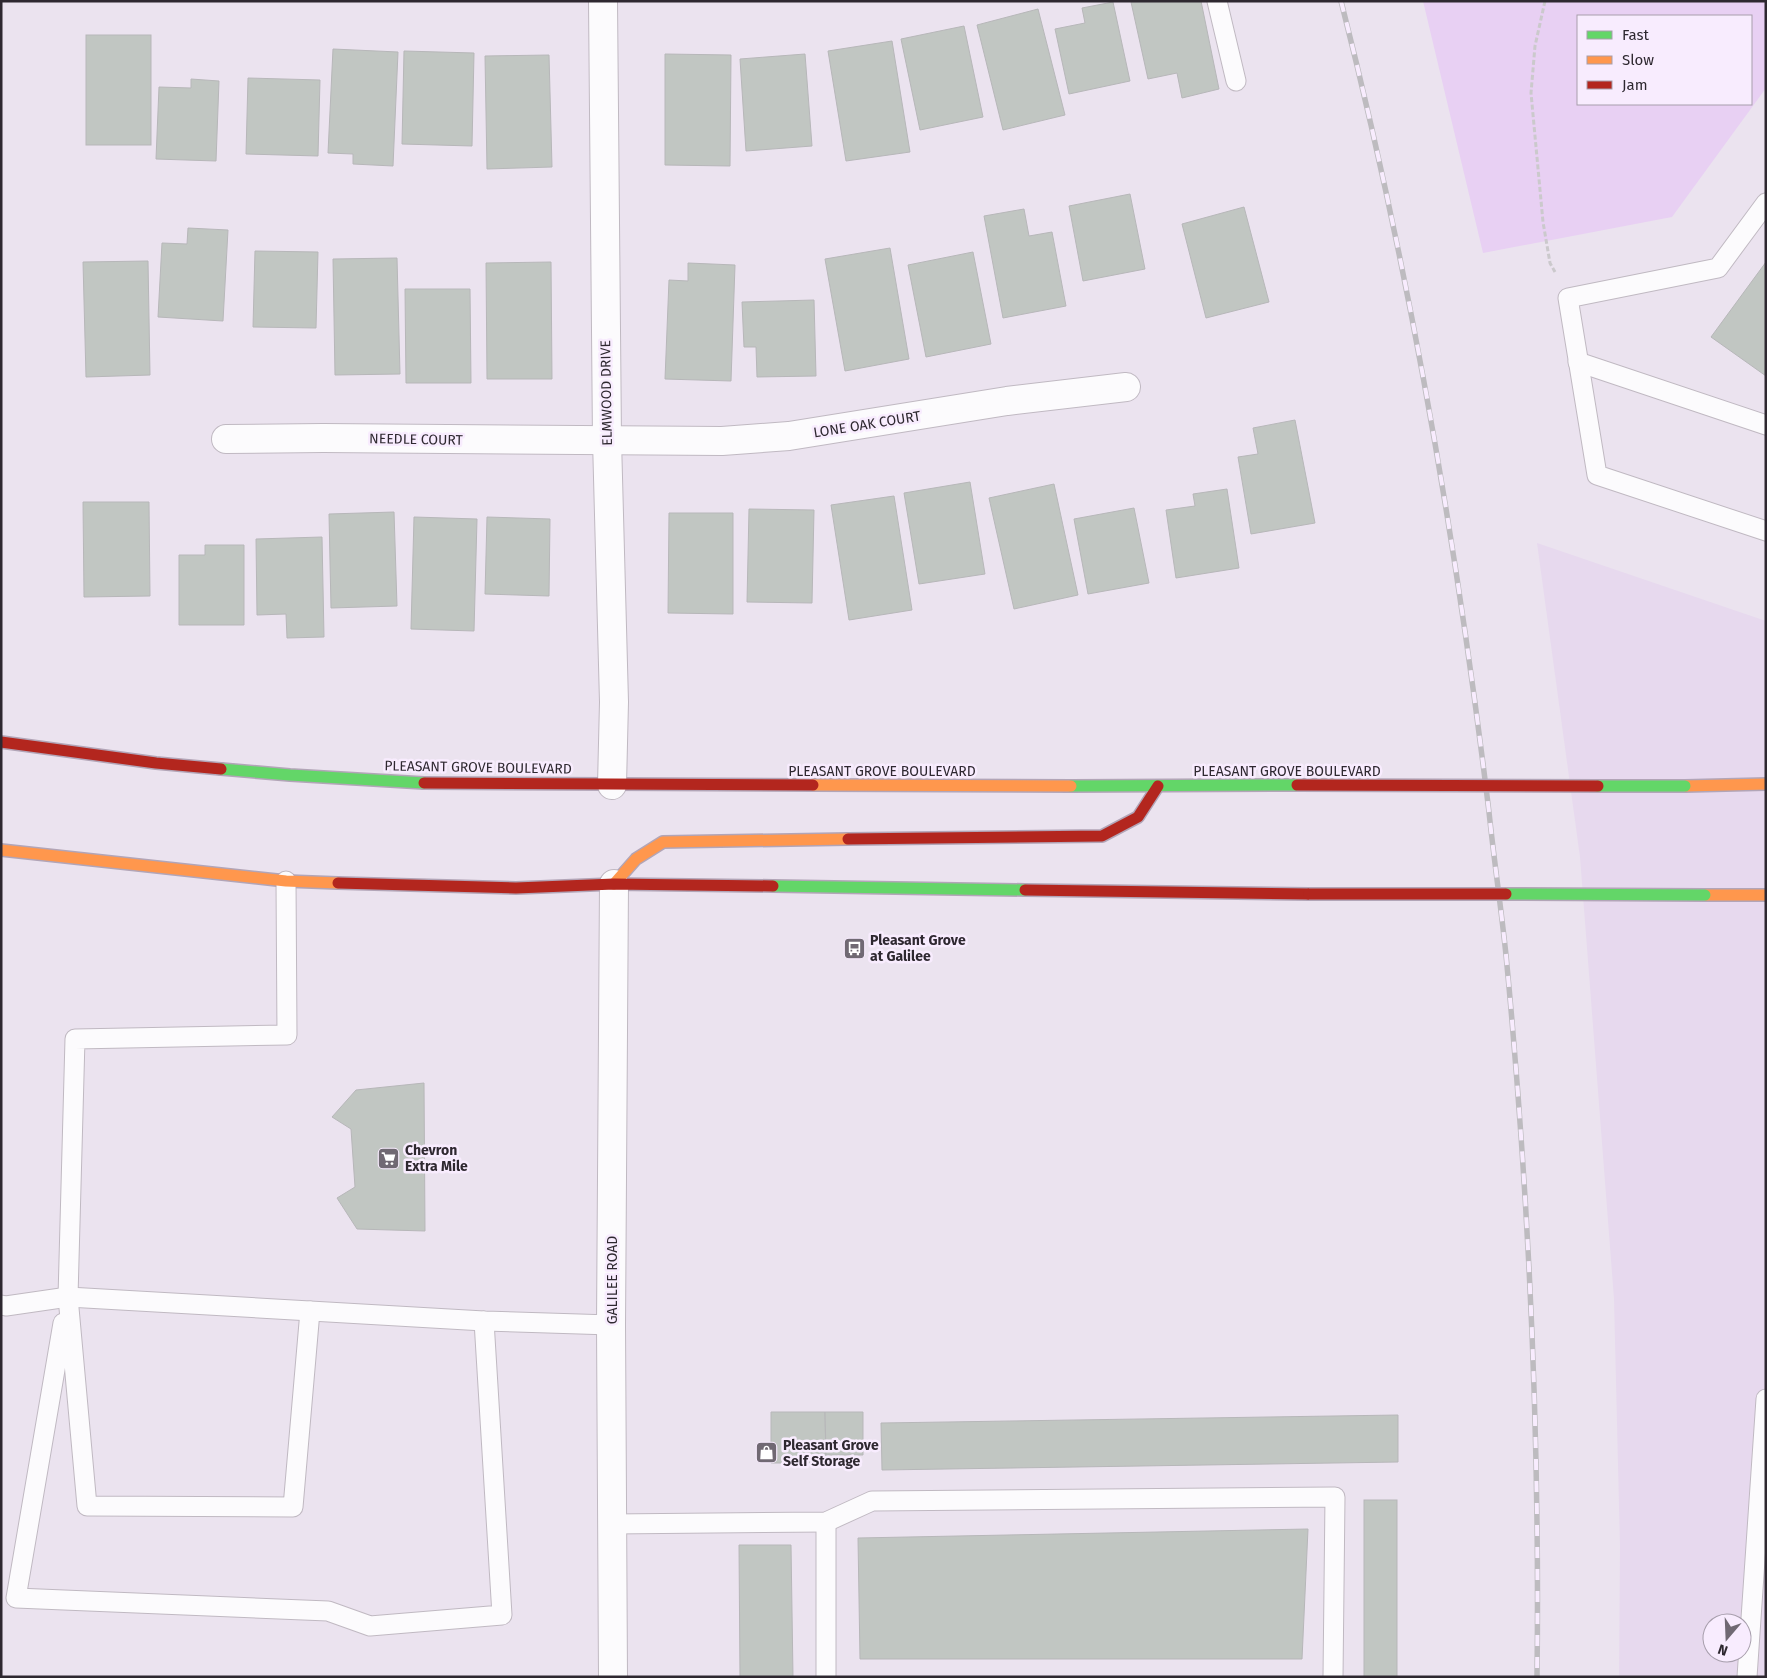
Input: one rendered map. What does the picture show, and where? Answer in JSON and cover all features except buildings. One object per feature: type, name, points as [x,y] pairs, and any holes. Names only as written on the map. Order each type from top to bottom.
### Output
[{"type":"main road","name":"PLEASANT GROVE BOULEVARD","points":[[1,742],[156,763],[290,775],[431,783],[1158,786],[1685,786],[1766,784]]},
{"type":"main road","points":[[614,884],[636,859],[663,842],[1102,836],[1138,817],[1158,786]]},
{"type":"main road","points":[[1,850],[286,881],[396,886],[507,888],[614,884],[1309,894],[1766,895]]},
{"type":"street","name":"ELMWOOD DRIVE","points":[[603,1],[607,440],[614,702],[612,785]]},
{"type":"street","name":"LONE OAK COURT","points":[[607,440],[722,441],[790,436],[1007,401],[1126,387]]},
{"type":"street","name":"NEEDLE COURT","points":[[226,439],[607,440]]},
{"type":"street","name":"GALILEE ROAD","points":[[613,1677],[611,1325],[614,884]]},
{"type":"lane","points":[[1217,1],[1236,81]]},
{"type":"lane","points":[[1766,203],[1718,268],[1568,298],[1597,475],[1766,531]]},
{"type":"lane","points":[[1578,362],[1766,425]]},
{"type":"lane","points":[[286,881],[287,1034],[75,1039],[68,1297],[87,1506],[292,1507],[310,1311]]},
{"type":"lane","points":[[68,1297],[16,1598],[328,1610],[370,1626],[502,1615],[484,1321]]},
{"type":"lane","points":[[1,1305],[6,1306],[68,1297],[484,1321],[611,1325]]},
{"type":"lane","points":[[1748,1677],[1766,1399]]},
{"type":"lane","points":[[612,1524],[826,1522],[872,1501],[1335,1497],[1333,1677]]},
{"type":"lane","points":[[826,1522],[826,1677]]},
{"type":"path","points":[[1545,1],[1535,46],[1531,93],[1543,222],[1550,263],[1568,298]]},
{"type":"shaded area","points":[[1423,1],[1766,1],[1766,88],[1672,217],[1483,253]]},
{"type":"shaded area","points":[[1537,543],[1766,621],[1766,1677],[1619,1677],[1620,1546],[1614,1299],[1580,857]]},
{"type":"railway","points":[[1341,1],[1366,101],[1388,202],[1409,303],[1446,506],[1476,710],[1504,937],[1527,1225],[1537,1496],[1537,1677]]},
{"type":"traffic: fast","points":[[221,769],[424,783]]},
{"type":"traffic: fast","points":[[1071,786],[1297,785]]},
{"type":"traffic: fast","points":[[1598,786],[1685,786]]},
{"type":"traffic: fast","points":[[773,886],[1025,890]]},
{"type":"traffic: fast","points":[[1506,894],[1705,895]]},
{"type":"traffic: slow","points":[[1685,786],[1766,784]]},
{"type":"traffic: slow","points":[[813,785],[1071,786]]},
{"type":"traffic: slow","points":[[614,884],[636,859],[663,842],[848,839]]},
{"type":"traffic: slow","points":[[1,850],[286,881],[338,883]]},
{"type":"traffic: slow","points":[[1705,895],[1766,895]]},
{"type":"traffic: jam","points":[[1,742],[156,763],[221,769]]},
{"type":"traffic: jam","points":[[424,783],[813,785]]},
{"type":"traffic: jam","points":[[1297,785],[1598,786]]},
{"type":"traffic: jam","points":[[848,839],[1102,836],[1138,817],[1158,786]]},
{"type":"traffic: jam","points":[[338,883],[516,888],[614,884],[773,886]]},
{"type":"traffic: jam","points":[[1025,890],[1309,894]]},
{"type":"traffic: jam","points":[[1309,894],[1506,894]]},
{"type":"place","name":"Pleasant Grove at Galilee","points":[[854,948]]},
{"type":"place","name":"Chevron Extra Mile","points":[[389,1158]]},
{"type":"place","name":"Pleasant Grove Self Storage","points":[[767,1453]]}]
